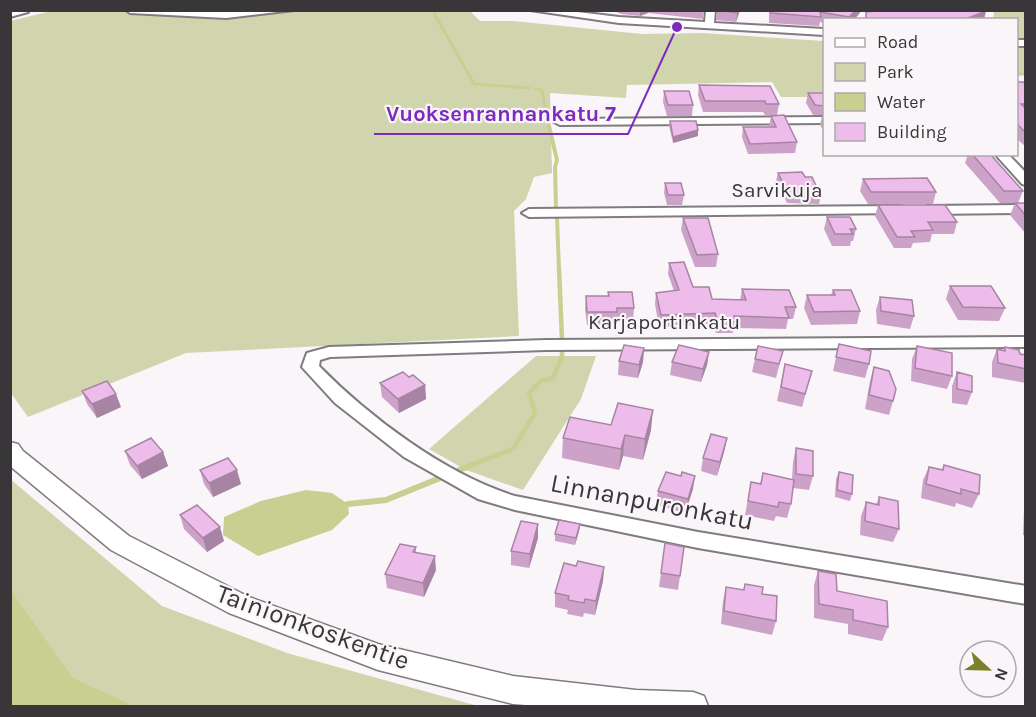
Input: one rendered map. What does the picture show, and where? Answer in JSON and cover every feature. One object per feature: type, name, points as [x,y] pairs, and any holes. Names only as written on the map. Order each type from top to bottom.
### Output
[{"type":"main road","name":"Tainionkoskentie","points":[[10,450],[15,457],[120,543],[239,605],[378,657],[513,690],[636,704],[693,706]]},
{"type":"street","points":[[10,14],[26,10]]},
{"type":"street","points":[[130,10],[198,15],[290,10]]},
{"type":"street","points":[[534,10],[709,26],[823,32]]},
{"type":"street","points":[[709,26],[711,10]]},
{"type":"street","points":[[872,11],[903,15],[925,10]]},
{"type":"street","points":[[560,122],[823,120]]},
{"type":"street","points":[[1003,156],[1026,182]]},
{"type":"street","name":"Sarvikuja","points":[[529,213],[1026,209]]},
{"type":"street","name":"Karjaportinkatu","points":[[310,366],[313,357],[329,352],[546,345],[1026,342]]},
{"type":"street","name":"Linnanpuronkatu","points":[[310,366],[341,399],[411,452],[485,494],[515,503],[698,540],[1026,595]]},
{"type":"green space","points":[[56,10],[469,10],[480,21],[513,21],[642,34],[702,33],[823,41],[823,97],[781,97],[772,82],[627,85],[626,98],[550,93],[552,173],[534,177],[526,199],[514,211],[519,336],[186,353],[28,417],[10,392],[10,21]]},
{"type":"green space","points":[[994,11],[1025,11],[1025,75],[1018,74],[1018,18],[993,18]]},
{"type":"green space","points":[[536,356],[596,356],[581,399],[523,490],[466,470],[429,449]]},
{"type":"green space","points":[[10,479],[162,606],[287,653],[478,706],[98,706],[76,684],[11,600]]},
{"type":"water","points":[[306,490],[332,493],[348,504],[349,514],[332,530],[258,556],[223,535],[224,517],[261,501]]},
{"type":"water","points":[[11,591],[73,678],[134,706],[11,706]]},
{"type":"building","points":[[718,10],[738,10],[737,13]]},
{"type":"building","points":[[771,10],[856,10],[849,17],[820,12],[821,17],[771,13]]},
{"type":"building","points":[[986,10],[968,18],[866,18],[866,12]]},
{"type":"building","points":[[1018,82],[1026,84],[1026,104],[1021,104],[1026,109],[1026,133],[1018,125]]},
{"type":"building","points":[[699,85],[770,86],[779,104],[766,104],[765,101],[705,101]]},
{"type":"building","points":[[664,91],[689,91],[693,105],[668,105]]},
{"type":"building","points":[[808,93],[823,93],[823,106],[815,105]]},
{"type":"building","points":[[784,115],[797,142],[750,144],[743,127],[776,127],[771,116]]},
{"type":"building","points":[[670,121],[696,121],[698,130],[673,137]]},
{"type":"building","points":[[974,156],[992,156],[1023,191],[1004,191]]},
{"type":"building","points":[[802,172],[805,177],[812,177],[821,196],[789,195],[778,173]]},
{"type":"building","points":[[927,178],[936,192],[871,192],[863,179]]},
{"type":"building","points":[[665,183],[681,183],[684,195],[668,195]]},
{"type":"building","points":[[1015,203],[1026,203],[1026,216]]},
{"type":"building","points":[[878,205],[945,205],[957,222],[928,222],[933,230],[911,231],[915,237],[897,237]]},
{"type":"building","points":[[827,217],[850,217],[856,229],[850,229],[853,234],[835,234]]},
{"type":"building","points":[[683,218],[708,218],[718,254],[697,255]]},
{"type":"building","points":[[684,262],[693,287],[709,287],[712,299],[746,300],[742,289],[789,290],[796,307],[785,307],[789,318],[734,316],[735,322],[718,322],[715,313],[661,315],[656,293],[679,290],[669,263]]},
{"type":"building","points":[[950,286],[991,286],[1005,308],[963,307]]},
{"type":"building","points":[[833,290],[851,290],[860,311],[814,312],[807,295],[835,295]]},
{"type":"building","points":[[608,292],[632,292],[634,308],[617,308],[617,312],[587,312],[586,296],[609,296]]},
{"type":"building","points":[[880,297],[912,300],[914,316],[881,311]]},
{"type":"building","points":[[839,344],[871,351],[869,364],[836,357]]},
{"type":"building","points":[[624,345],[644,348],[639,365],[619,361]]},
{"type":"building","points":[[679,345],[709,352],[703,369],[672,362]]},
{"type":"building","points":[[758,346],[783,351],[779,364],[755,359]]},
{"type":"building","points":[[917,346],[952,353],[952,376],[915,368]]},
{"type":"building","points":[[1005,347],[1019,350],[1020,354],[1026,355],[1026,369],[998,363],[997,349],[1005,351]]},
{"type":"building","points":[[785,364],[812,371],[805,394],[781,387]]},
{"type":"building","points":[[874,367],[889,371],[896,389],[893,401],[869,395]]},
{"type":"building","points":[[403,372],[409,377],[413,375],[425,385],[398,399],[380,383]]},
{"type":"building","points":[[957,372],[972,376],[972,392],[957,389]]},
{"type":"building","points":[[107,381],[116,394],[92,404],[82,391]]},
{"type":"building","points":[[618,403],[653,410],[645,439],[625,435],[621,449],[563,438],[570,417],[611,425]]},
{"type":"building","points":[[711,434],[727,438],[720,462],[703,458]]},
{"type":"building","points":[[151,438],[163,452],[137,466],[125,451]]},
{"type":"building","points":[[796,448],[813,451],[813,476],[796,474]]},
{"type":"building","points":[[228,458],[237,470],[209,483],[200,470]]},
{"type":"building","points":[[944,465],[980,475],[979,494],[961,489],[961,494],[926,484],[929,467],[943,470]]},
{"type":"building","points":[[666,472],[681,476],[682,472],[695,476],[688,499],[658,491]]},
{"type":"building","points":[[839,472],[853,475],[852,494],[837,490]]},
{"type":"building","points":[[763,473],[794,480],[791,504],[779,502],[778,507],[748,501],[751,482],[761,484]]},
{"type":"building","points":[[879,497],[898,501],[899,529],[865,521],[866,502],[879,505]]},
{"type":"building","points":[[197,505],[220,527],[203,538],[180,515]]},
{"type":"building","points":[[559,520],[580,524],[576,538],[555,534]]},
{"type":"building","points":[[521,521],[538,524],[530,554],[511,551]]},
{"type":"building","points":[[665,543],[684,547],[680,576],[661,573]]},
{"type":"building","points":[[400,544],[416,547],[413,552],[435,556],[423,583],[385,574]]},
{"type":"building","points":[[578,561],[604,567],[596,601],[585,599],[584,603],[568,600],[569,596],[555,593],[564,563],[576,566]]},
{"type":"building","points":[[818,571],[836,574],[837,591],[887,601],[888,627],[853,620],[853,610],[819,604]]},
{"type":"building","points":[[745,584],[763,587],[762,594],[777,596],[776,621],[724,611],[726,587],[744,590]]},
{"type":"waterway","points":[[434,13],[474,84],[529,88]]},
{"type":"waterway","points":[[1018,74],[1026,74]]},
{"type":"waterway","points":[[536,89],[542,90],[547,118]]},
{"type":"waterway","points":[[547,117],[548,121]]},
{"type":"waterway","points":[[549,126],[557,160],[555,167],[556,209]]},
{"type":"waterway","points":[[557,217],[559,270]]},
{"type":"waterway","points":[[559,268],[562,340]]},
{"type":"waterway","points":[[471,465],[513,449],[535,413],[529,393],[541,381],[553,378],[562,357],[562,351]]},
{"type":"waterway","points":[[459,470],[475,464]]},
{"type":"waterway","points":[[348,504],[386,500],[440,478]]},
{"type":"place","name":"Vuoksenrannankatu 7","points":[[677,27]]}]
